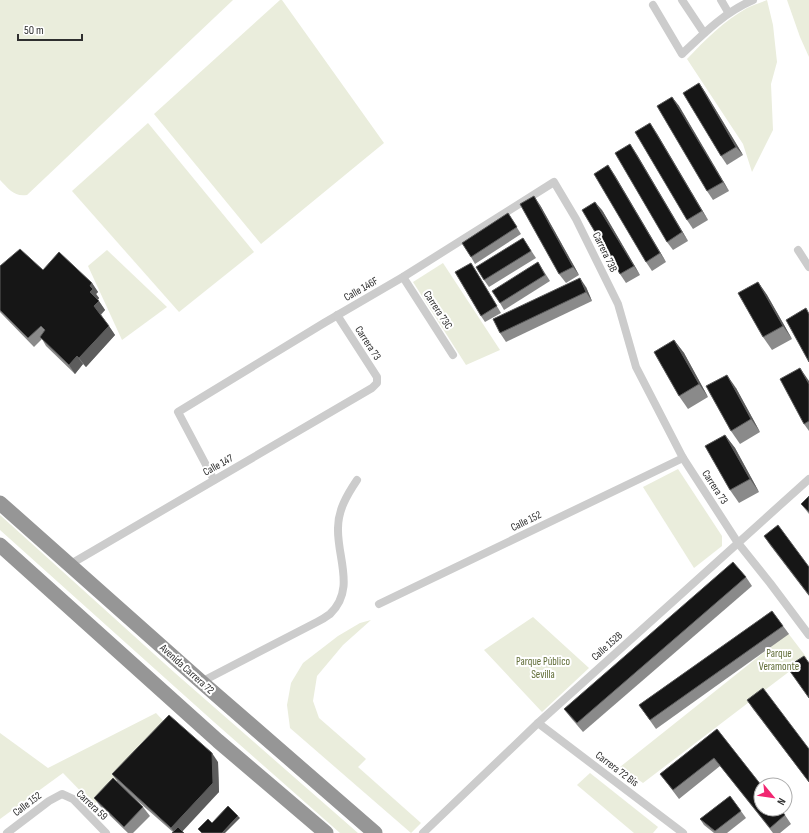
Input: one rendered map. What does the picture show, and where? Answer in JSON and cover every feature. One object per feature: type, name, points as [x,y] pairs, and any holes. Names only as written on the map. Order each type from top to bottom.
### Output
[{"type":"highway","name":"Avenida Carrera 72","points":[[0,503],[201,682],[375,833]]},
{"type":"highway","points":[[0,545],[218,741],[326,833]]},
{"type":"street","points":[[682,0],[704,33]]},
{"type":"street","points":[[721,0],[728,12]]},
{"type":"street","points":[[653,5],[682,54],[728,12],[753,0]]},
{"type":"street","name":"Calle 146F","points":[[214,480],[178,412],[337,315],[404,277],[554,182]]},
{"type":"street","name":"Carrera 73B","points":[[554,182],[576,219],[618,304],[628,336]]},
{"type":"street","points":[[798,250],[809,267]]},
{"type":"street","name":"Carrera 73C","points":[[404,277],[454,355]]},
{"type":"street","name":"Carrera 73","points":[[337,315],[377,377],[377,383]]},
{"type":"street","name":"Carrera 73","points":[[628,336],[636,367],[683,458],[738,543],[809,635]]},
{"type":"street","name":"Calle 147","points":[[69,565],[214,480],[260,455],[372,388],[377,383]]},
{"type":"street","name":"Calle 152","points":[[379,604],[683,458]]},
{"type":"street","name":"Calle 152B","points":[[423,833],[538,723],[809,479]]},
{"type":"street","points":[[201,682],[330,614],[342,594],[345,578],[338,527],[345,497],[357,480]]},
{"type":"street","name":"Carrera 72 Bis","points":[[538,723],[684,833]]},
{"type":"street","name":"Calle 152","points":[[7,833],[49,801],[62,794]]},
{"type":"street","name":"Carrera 59","points":[[62,794],[73,799],[106,833]]},
{"type":"green space","points":[[0,0],[233,0],[27,195],[19,195],[12,192],[0,180]]},
{"type":"green space","points":[[280,0],[282,0],[384,143],[261,244],[154,114]]},
{"type":"green space","points":[[767,0],[773,25],[777,62],[771,84],[773,130],[752,172],[743,144],[687,59],[730,19],[747,8]]},
{"type":"green space","points":[[787,0],[809,0],[809,57],[800,37]]},
{"type":"green space","points":[[148,123],[254,252],[179,312],[72,191]]},
{"type":"green space","points":[[107,250],[167,307],[122,340],[88,266]]},
{"type":"green space","points":[[443,263],[500,350],[466,365],[413,282]]},
{"type":"green space","points":[[678,469],[722,536],[722,546],[694,568],[643,487]]},
{"type":"green space","points":[[0,515],[175,673],[358,833],[340,833],[214,722],[0,530]]},
{"type":"green space","name":"Parque Público Sevilla","points":[[533,617],[589,668],[542,712],[484,650]]},
{"type":"green space","points":[[371,620],[343,645],[317,676],[313,701],[319,718],[366,759],[358,767],[421,823],[411,833],[290,728],[287,705],[291,683],[303,663],[338,636],[360,623]]},
{"type":"green space","name":"Parque Veramonte","points":[[788,633],[807,658],[643,783],[620,767]]},
{"type":"green space","points":[[156,713],[169,727],[153,741],[94,805],[63,773],[0,819],[0,733],[48,768]]},
{"type":"green space","points":[[590,773],[658,827],[653,833],[634,833],[577,785]]},
{"type":"building","points":[[699,83],[736,147],[721,156],[683,93]]},
{"type":"building","points":[[672,97],[723,182],[707,191],[657,106]]},
{"type":"building","points":[[650,123],[702,211],[687,220],[635,132]]},
{"type":"building","points":[[630,144],[682,232],[667,242],[615,153]]},
{"type":"building","points":[[608,165],[660,253],[646,262],[594,174]]},
{"type":"building","points":[[534,196],[573,267],[559,274],[520,204]]},
{"type":"building","points":[[595,202],[634,266],[620,274],[582,210]]},
{"type":"building","points":[[508,213],[517,227],[471,257],[462,243]]},
{"type":"building","points":[[523,238],[531,251],[484,280],[476,267]]},
{"type":"building","points":[[20,249],[43,270],[59,252],[92,283],[90,286],[93,289],[90,292],[99,301],[94,306],[109,326],[79,358],[77,356],[69,365],[40,337],[45,330],[41,326],[28,338],[0,310],[0,266]]},
{"type":"building","points":[[538,262],[545,275],[500,303],[492,291]]},
{"type":"building","points":[[471,263],[497,306],[481,316],[455,272]]},
{"type":"building","points":[[580,278],[586,292],[500,333],[493,319]]},
{"type":"building","points":[[758,282],[783,326],[763,337],[738,293]]},
{"type":"building","points":[[806,308],[809,314],[809,362],[786,320]]},
{"type":"building","points":[[674,340],[699,384],[679,396],[654,352]]},
{"type":"building","points":[[800,368],[809,384],[809,421],[804,424],[780,379]]},
{"type":"building","points":[[727,375],[751,419],[731,431],[706,386]]},
{"type":"building","points":[[725,435],[750,479],[730,490],[705,446]]},
{"type":"building","points":[[809,496],[809,512],[801,504]]},
{"type":"building","points":[[778,525],[809,567],[809,595],[764,536]]},
{"type":"building","points":[[733,562],[746,577],[577,723],[564,709]]},
{"type":"building","points":[[772,611],[783,626],[650,720],[639,705]]},
{"type":"building","points":[[804,656],[809,663],[809,698],[787,667]]},
{"type":"building","points":[[763,688],[809,749],[809,782],[747,700]]},
{"type":"building","points":[[169,715],[212,753],[213,783],[171,828],[112,774]]},
{"type":"building","points":[[717,729],[755,777],[753,777],[753,807],[714,758],[673,790],[660,774]]},
{"type":"building","points":[[113,778],[143,807],[124,827],[94,798]]},
{"type":"building","points":[[730,796],[741,811],[715,831],[700,819]]},
{"type":"building","points":[[228,806],[238,816],[222,833],[202,833],[198,829],[208,819],[212,823]]},
{"type":"building","points":[[761,817],[783,817],[770,828]]},
{"type":"building","points":[[178,827],[184,833],[172,833]]}]
